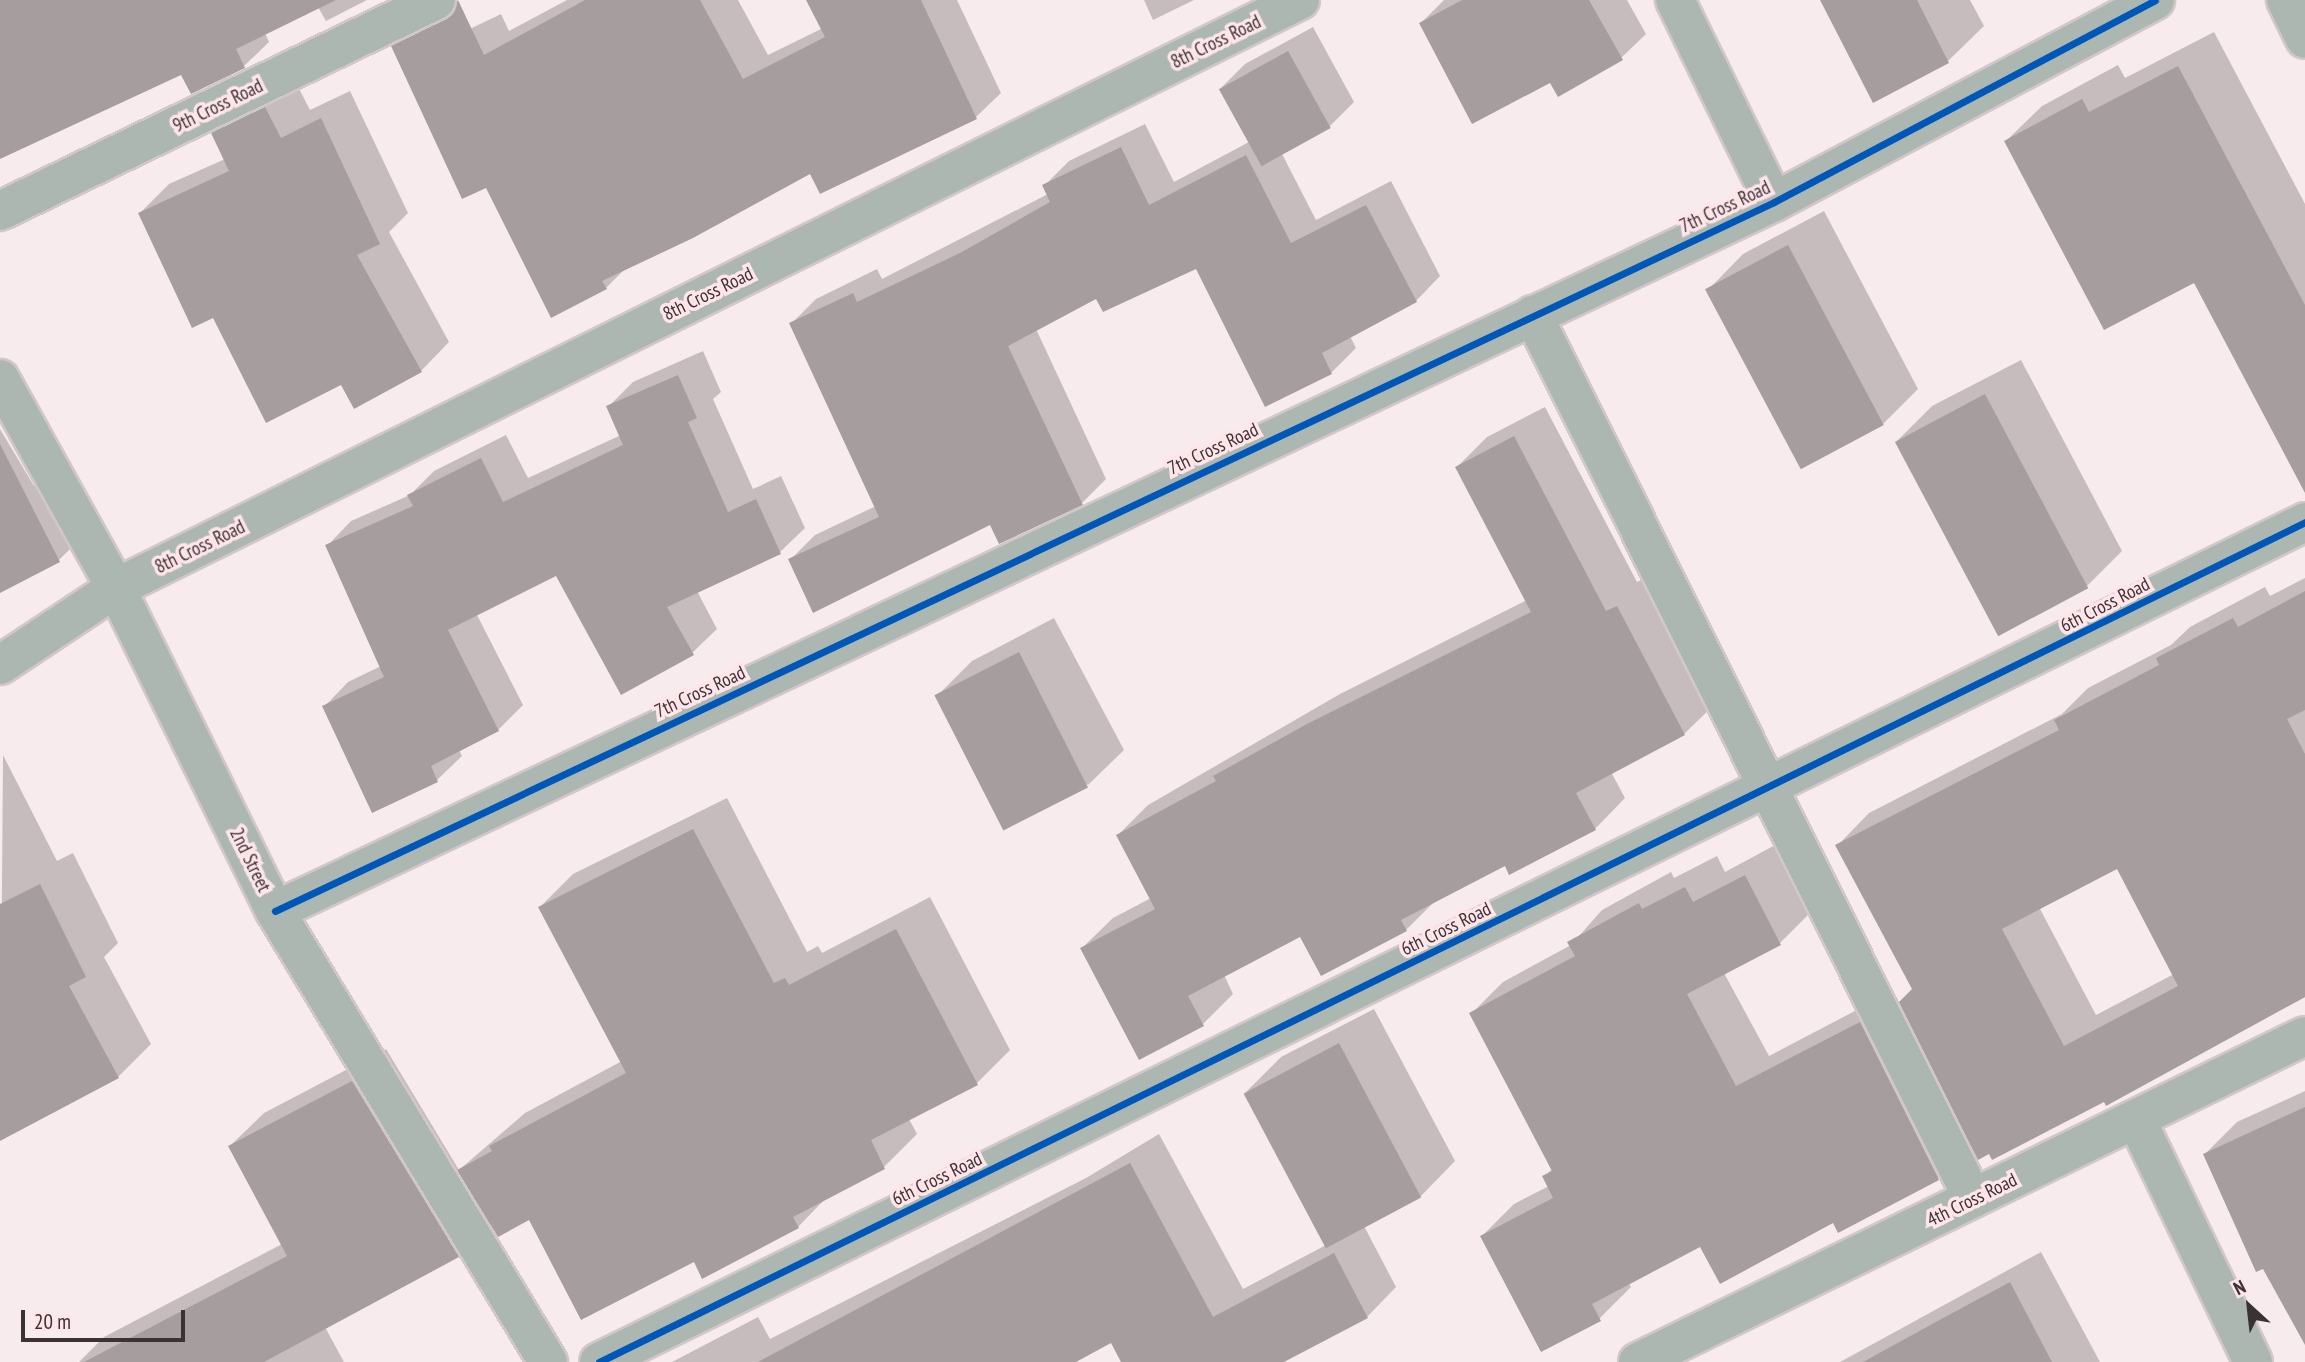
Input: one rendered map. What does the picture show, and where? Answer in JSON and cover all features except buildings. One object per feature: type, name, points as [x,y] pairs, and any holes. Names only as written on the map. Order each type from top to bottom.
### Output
[{"type":"street","name":"9th Cross Road","points":[[0,211],[436,0]]},
{"type":"street","name":"8th Cross Road","points":[[0,665],[116,588],[1300,0]]},
{"type":"street","points":[[1675,0],[1774,202]]},
{"type":"street","name":"7th Cross Road","points":[[275,911],[1774,202],[2155,0]]},
{"type":"street","points":[[2286,0],[2305,39]]},
{"type":"street","points":[[1533,315],[1973,1199]]},
{"type":"street","name":"2nd Street","points":[[0,379],[116,588],[275,911],[548,1362]]},
{"type":"street","name":"6th Cross Road","points":[[599,1362],[2305,522]]},
{"type":"street","name":"4th Cross Road","points":[[1638,1362],[2137,1121],[2305,1036]]},
{"type":"street","points":[[2137,1121],[2253,1362]]},
{"type":"cycle path","points":[[275,911],[1774,202],[2155,0]]},
{"type":"cycle path","points":[[599,1362],[2305,522]]}]
